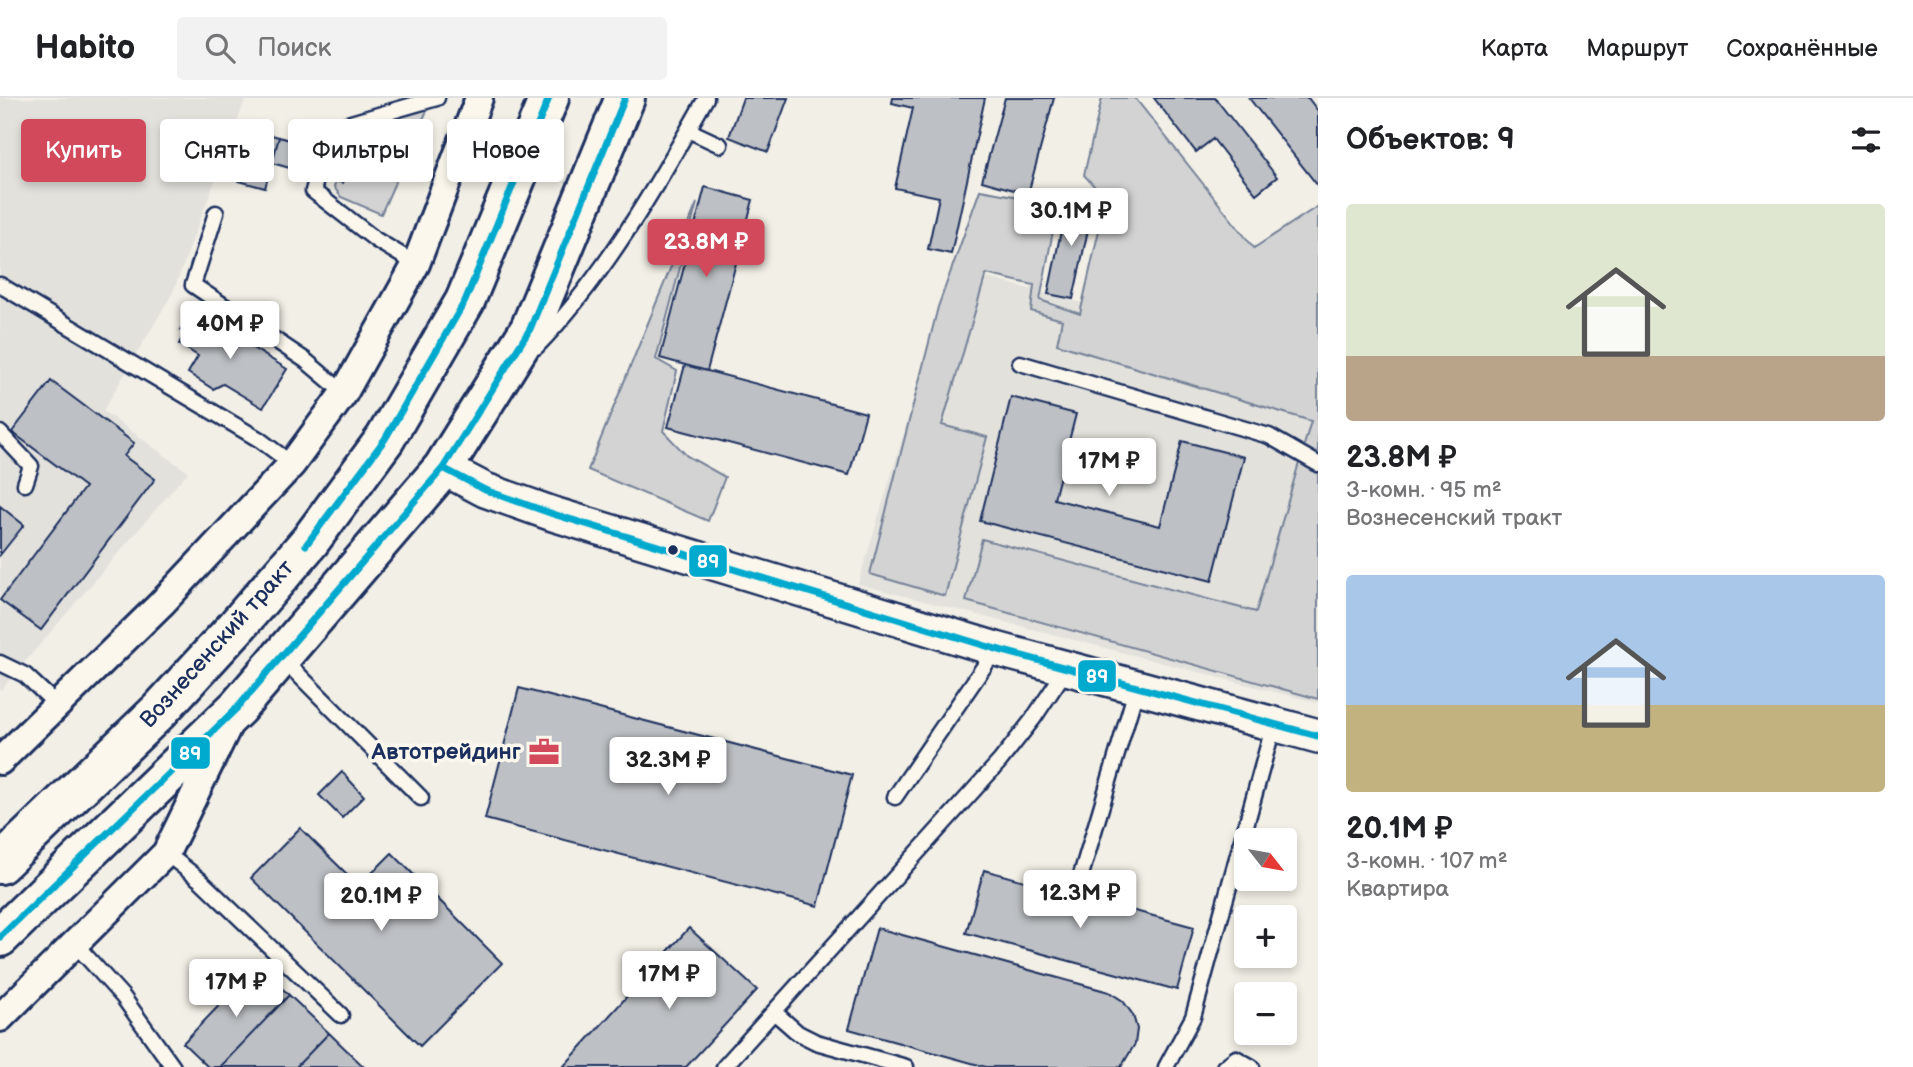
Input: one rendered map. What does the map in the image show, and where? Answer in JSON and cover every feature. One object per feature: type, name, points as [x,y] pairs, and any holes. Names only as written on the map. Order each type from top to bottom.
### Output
[{"type":"main road","name":"Вознесенский тракт","points":[[0,864],[159,710],[237,626],[310,541],[385,439],[465,301],[549,98]]},
{"type":"main road","points":[[0,937],[238,707],[443,468],[530,329],[625,98]]},
{"type":"street","points":[[0,761],[161,604],[292,464],[344,393],[416,264],[479,98]]},
{"type":"street","points":[[443,468],[485,491],[553,514],[996,649],[1318,736]]},
{"type":"street","points":[[0,1018],[166,853],[238,707]]},
{"type":"lane","points":[[416,264],[376,240],[313,191],[330,129],[437,98]]},
{"type":"lane","points":[[491,393],[571,311],[706,98]]},
{"type":"lane","points":[[688,130],[720,145]]},
{"type":"lane","points":[[216,213],[193,285],[304,360],[344,393]]},
{"type":"lane","points":[[0,285],[260,440],[292,464]]},
{"type":"lane","points":[[1020,363],[1269,436],[1318,464]]},
{"type":"lane","points":[[0,433],[31,466],[25,484]]},
{"type":"lane","points":[[895,797],[996,649]]},
{"type":"lane","points":[[282,657],[421,797]]},
{"type":"lane","points":[[0,663],[25,674],[57,705]]},
{"type":"lane","points":[[724,1067],[1013,747],[1067,668]]},
{"type":"lane","points":[[1081,876],[1137,687]]},
{"type":"lane","points":[[1166,1067],[1193,1017],[1274,724]]},
{"type":"lane","points":[[166,853],[200,880],[341,1016]]},
{"type":"lane","points":[[76,945],[123,997],[173,1067]]},
{"type":"lane","points":[[774,1012],[808,1039],[906,1067]]},
{"type":"lane","points":[[1224,1067],[1236,1058],[1252,1067]]},
{"type":"shaded area","points":[[0,98],[246,98],[238,119],[160,119],[160,182],[214,182],[173,292],[103,411],[188,472],[0,691]]},
{"type":"shaded area","points":[[1102,98],[1135,98],[1254,248],[1318,206],[1318,699],[966,601],[982,539],[1256,612],[1311,421],[1057,344],[1062,320],[1031,311],[1034,285],[986,274],[942,425],[987,437],[945,596],[870,574],[938,307],[980,190],[1058,204],[1040,300],[1080,314],[1106,199],[1084,175]]},
{"type":"shaded area","points":[[429,106],[423,119],[388,119]]},
{"type":"shaded area","points":[[335,182],[395,182],[381,214],[341,197],[334,187]]},
{"type":"shaded area","points":[[697,203],[656,359],[677,371],[663,431],[687,456],[725,477],[708,521],[588,470]]},
{"type":"shaded area","points":[[954,269],[1165,325],[1318,372],[1318,703],[858,584]]},
{"type":"building","points":[[743,98],[788,98],[768,152],[729,137]]},
{"type":"building","points":[[893,98],[985,98],[951,254],[928,249],[939,197],[895,188],[913,108],[892,103]]},
{"type":"building","points":[[1005,98],[1054,98],[1028,194],[982,181]]},
{"type":"building","points":[[1154,98],[1215,98],[1277,177],[1256,194],[1213,139],[1196,152]]},
{"type":"building","points":[[1249,98],[1308,98],[1318,111],[1318,186]]},
{"type":"building","points":[[274,136],[279,137],[274,155]]},
{"type":"building","points":[[279,137],[288,140],[288,168],[274,164]]},
{"type":"building","points":[[243,182],[267,182],[265,188]]},
{"type":"building","points":[[705,187],[753,200],[707,371],[660,358]]},
{"type":"building","points":[[1068,197],[1094,202],[1073,299],[1048,294]]},
{"type":"building","points":[[193,311],[287,369],[263,408],[223,384],[213,389],[188,373],[198,356],[179,344],[185,333],[180,330]]},
{"type":"building","points":[[685,365],[866,413],[849,475],[668,427]]},
{"type":"building","points":[[51,381],[134,443],[124,456],[155,479],[41,630],[0,600],[85,487],[12,432]]},
{"type":"building","points":[[1011,397],[1076,414],[1054,499],[1160,526],[1182,441],[1244,457],[1212,581],[980,521]]},
{"type":"building","points":[[0,506],[24,525],[0,555]]},
{"type":"building","points":[[519,688],[852,775],[818,906],[485,819]]},
{"type":"building","points":[[342,772],[364,796],[342,818],[319,795]]},
{"type":"building","points":[[300,828],[359,886],[392,853],[502,963],[420,1046],[251,878]]},
{"type":"building","points":[[984,870],[1194,927],[1177,990],[966,933]]},
{"type":"building","points":[[689,928],[757,990],[686,1067],[563,1067]]},
{"type":"building","points":[[877,928],[1109,992],[1123,1001],[1133,1015],[1137,1029],[1135,1044],[1121,1067],[986,1067],[849,1029]]},
{"type":"building","points":[[258,965],[289,995],[220,1067],[208,1067],[183,1043]]},
{"type":"building","points":[[289,995],[329,1033],[296,1067],[220,1067]]},
{"type":"building","points":[[329,1033],[364,1067],[296,1067]]},
{"type":"transit line","name":"89","points":[[306,545],[385,439],[465,301],[549,98]]},
{"type":"transit line","name":"89","points":[[0,937],[238,707],[443,468],[530,329],[625,98]]},
{"type":"transit line","name":"89","points":[[443,468],[485,490],[553,514],[996,649],[1318,736]]},
{"type":"place","name":"Автотрейдинг","points":[[544,752]]}]
